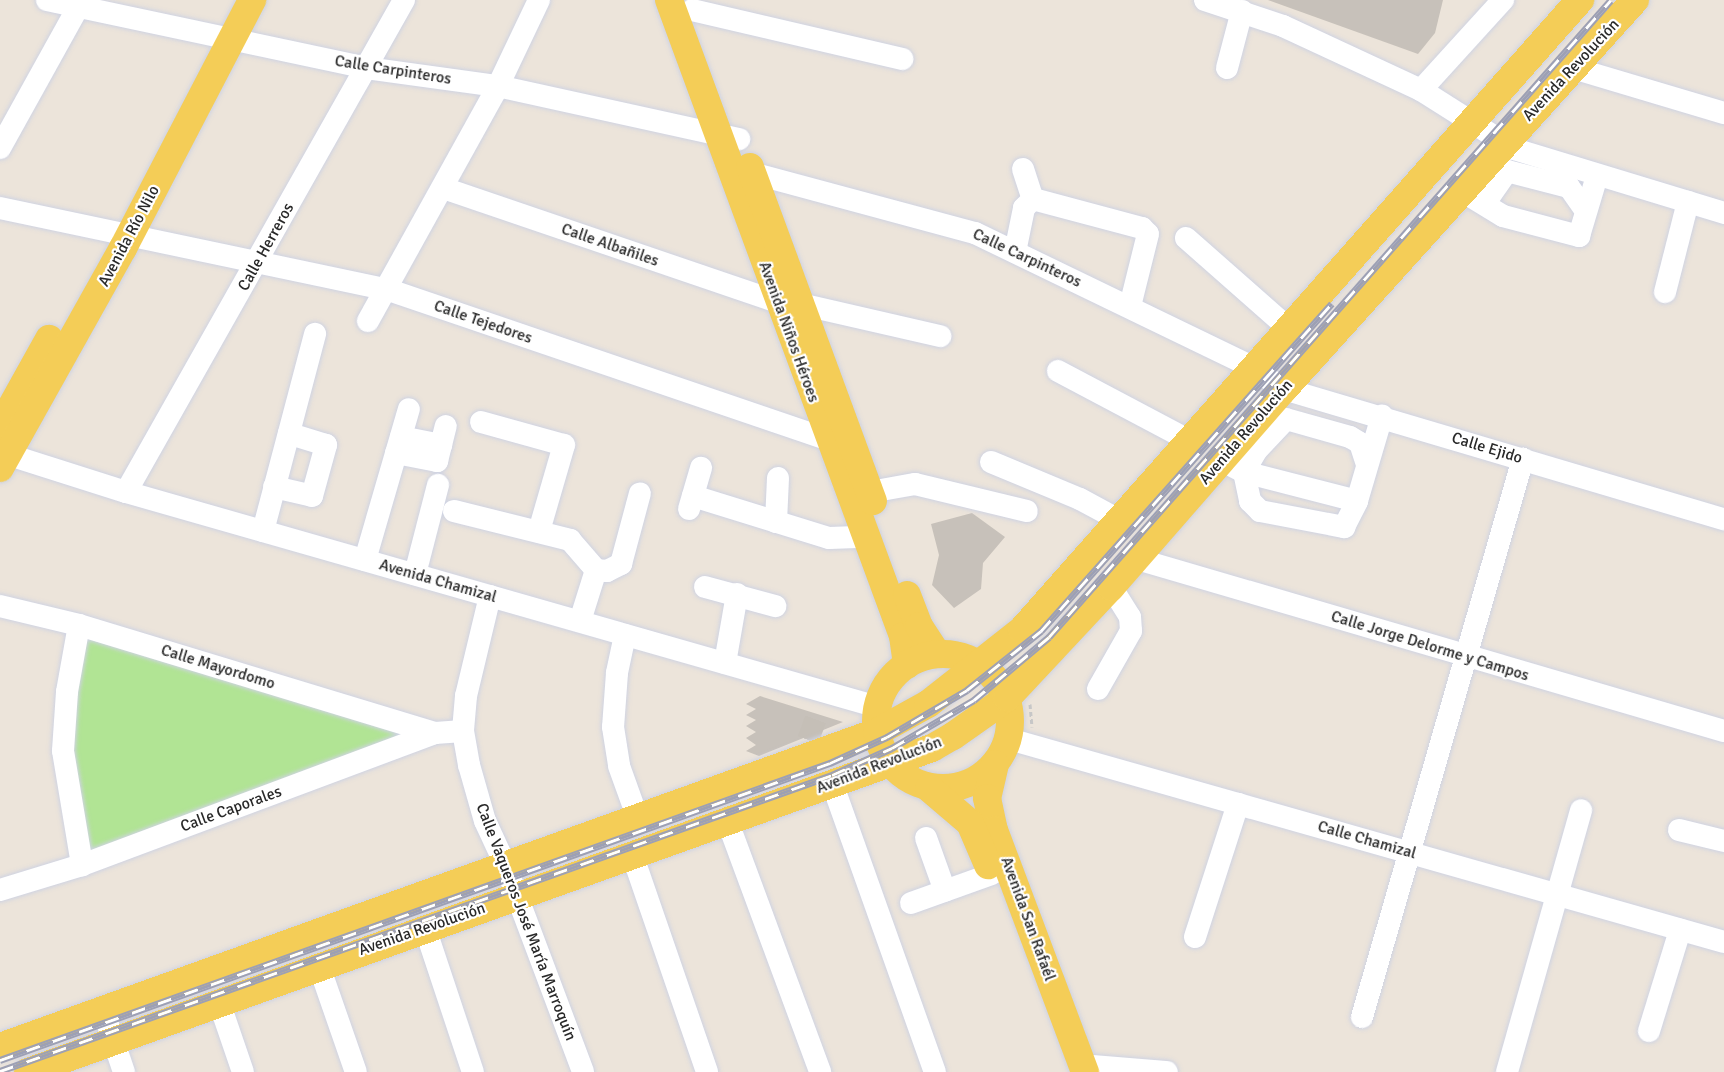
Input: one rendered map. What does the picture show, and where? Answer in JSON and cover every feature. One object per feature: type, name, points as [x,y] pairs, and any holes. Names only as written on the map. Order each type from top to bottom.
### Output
[{"type":"main road","name":"Avenida Río Nilo","points":[[223,38],[233,0]]},
{"type":"main road","name":"Avenida Río Nilo","points":[[3,458],[223,38],[252,0]]},
{"type":"main road","name":"Avenida Revolución","points":[[0,1047],[637,816],[877,720],[928,704],[1022,630],[1254,368],[1287,327],[1580,0]]},
{"type":"main road","name":"Avenida Revolución","points":[[28,1072],[890,762],[954,736],[1006,698],[1137,559],[1232,466],[1284,389],[1474,197],[1503,143],[1635,0]]},
{"type":"main road","name":"Avenida Niños Héroes","points":[[684,3],[728,137],[789,303],[870,492],[919,626],[938,654]]},
{"type":"main road","name":"Avenida Niños Héroes","points":[[728,137],[752,173],[829,440],[903,636],[907,665]]},
{"type":"main road","name":"Avenida Río Nilo","points":[[0,427],[120,234]]},
{"type":"main road","points":[[890,762],[877,720],[889,681],[907,665],[938,654],[953,654],[979,664],[991,673],[1006,698],[1011,718],[1009,740],[995,764],[973,782],[957,788],[929,788]]},
{"type":"main road","name":"Avenida San Rafaél","points":[[890,762],[904,776],[929,788],[970,823],[1077,1070]]},
{"type":"main road","name":"Avenida San Rafaél","points":[[995,764],[987,798],[994,830],[1077,1070]]},
{"type":"main road","points":[[0,1047],[10,1072]]},
{"type":"street","name":"Calle Carpinteros","points":[[47,0],[366,68],[498,86],[728,137]]},
{"type":"street","name":"Calle Herreros","points":[[126,492],[259,261],[404,0]]},
{"type":"street","points":[[368,321],[498,86],[539,0]]},
{"type":"street","points":[[1205,0],[1242,11],[1421,90],[1503,143],[1597,176],[1724,213]]},
{"type":"street","points":[[1421,90],[1503,0]]},
{"type":"street","points":[[684,3],[902,59]]},
{"type":"street","points":[[0,148],[78,7]]},
{"type":"street","points":[[1227,68],[1242,11]]},
{"type":"street","points":[[1573,69],[1724,113]]},
{"type":"street","points":[[1023,169],[1033,199]]},
{"type":"street","points":[[1586,211],[1569,187],[1508,171],[1474,197],[1503,216],[1579,236],[1597,176]]},
{"type":"street","name":"Calle Carpinteros","points":[[752,173],[975,233],[1130,306],[1254,368]]},
{"type":"street","name":"Calle Albañiles","points":[[443,188],[789,303],[940,336]]},
{"type":"street","points":[[1015,252],[1024,208],[1033,199]]},
{"type":"street","points":[[1033,199],[1142,228],[1148,234],[1130,306]]},
{"type":"street","points":[[1665,292],[1688,202]]},
{"type":"street","name":"Calle Tejedores","points":[[0,208],[386,289],[829,440]]},
{"type":"street","points":[[1186,238],[1287,327]]},
{"type":"street","points":[[263,531],[315,334]]},
{"type":"street","name":"Calle Ejido","points":[[1254,368],[1284,389],[1382,416],[1724,519]]},
{"type":"street","points":[[1058,371],[1190,441]]},
{"type":"street","points":[[365,560],[409,409]]},
{"type":"street","points":[[1232,466],[1250,501],[1260,511],[1344,527],[1358,501],[1382,416]]},
{"type":"street","points":[[1232,466],[1256,451],[1286,418],[1350,437],[1360,443],[1367,464]]},
{"type":"street","points":[[481,422],[564,445],[539,531]]},
{"type":"street","points":[[274,488],[312,496],[326,446],[289,434]]},
{"type":"street","points":[[398,445],[437,461],[444,435]]},
{"type":"street","name":"Avenida Chamizal","points":[[3,458],[725,663],[877,720]]},
{"type":"street","points":[[1362,1017],[1464,656],[1523,459]]},
{"type":"street","points":[[991,462],[1080,499],[1119,520]]},
{"type":"street","points":[[1232,466],[1358,501]]},
{"type":"street","points":[[701,468],[691,503],[776,522],[829,538],[866,537]]},
{"type":"street","points":[[776,522],[778,478]]},
{"type":"street","points":[[870,492],[915,484],[1027,511]]},
{"type":"street","points":[[415,574],[438,485]]},
{"type":"street","points":[[596,570],[613,571],[621,564],[640,493]]},
{"type":"street","points":[[454,511],[539,531],[576,543],[596,570]]},
{"type":"street","name":"Calle Jorge Delorme y Campos","points":[[1137,559],[1724,731]]},
{"type":"street","points":[[580,621],[596,570]]},
{"type":"street","points":[[1098,689],[1131,631],[1130,617],[1111,586]]},
{"type":"street","points":[[705,587],[775,606]]},
{"type":"street","points":[[725,663],[737,594]]},
{"type":"street","name":"Calle Vaqueros José María Marroquín","points":[[490,596],[477,639],[463,731],[485,821],[506,864],[584,1072]]},
{"type":"street","name":"Calle Mayordomo","points":[[0,606],[79,625],[435,733]]},
{"type":"street","points":[[79,625],[67,692],[63,751],[82,865]]},
{"type":"street","points":[[625,635],[617,674],[613,727],[619,766],[637,816]]},
{"type":"street","name":"Calle Caporales","points":[[0,890],[82,865],[435,733],[463,731]]},
{"type":"street","name":"Calle Chamizal","points":[[1009,740],[1724,942]]},
{"type":"street","points":[[832,783],[935,1072]]},
{"type":"street","points":[[1195,937],[1238,804]]},
{"type":"street","points":[[1506,1072],[1581,810]]},
{"type":"street","points":[[727,820],[820,1072]]},
{"type":"street","points":[[1679,830],[1724,842]]},
{"type":"street","points":[[926,838],[945,891]]},
{"type":"street","points":[[632,854],[707,1072]]},
{"type":"street","points":[[911,903],[992,874]]},
{"type":"street","points":[[425,928],[473,1072]]},
{"type":"street","points":[[1649,1031],[1680,930]]},
{"type":"street","points":[[319,966],[356,1072]]},
{"type":"street","points":[[219,1002],[243,1072]]},
{"type":"street","points":[[103,1010],[124,1072]]},
{"type":"street","points":[[1077,1070],[1167,1072]]},
{"type":"green space","points":[[80,631],[435,733],[85,857],[65,753]]},
{"type":"building","points":[[1268,0],[1443,0],[1435,33],[1418,54]]},
{"type":"building","points":[[972,513],[1005,537],[983,563],[981,589],[954,608],[932,585],[939,555],[931,524]]},
{"type":"building","points":[[760,696],[843,722],[759,756],[746,751],[756,745],[746,738],[756,732],[746,726],[756,720],[746,715],[756,709],[746,704]]},
{"type":"tunnel","points":[[808,740],[819,710]]},
{"type":"railway","points":[[0,1071],[832,775],[892,748],[974,700],[1049,637],[1611,0]]},
{"type":"railway","points":[[0,1060],[830,763],[887,737],[967,690],[1041,631],[1332,303]]}]
